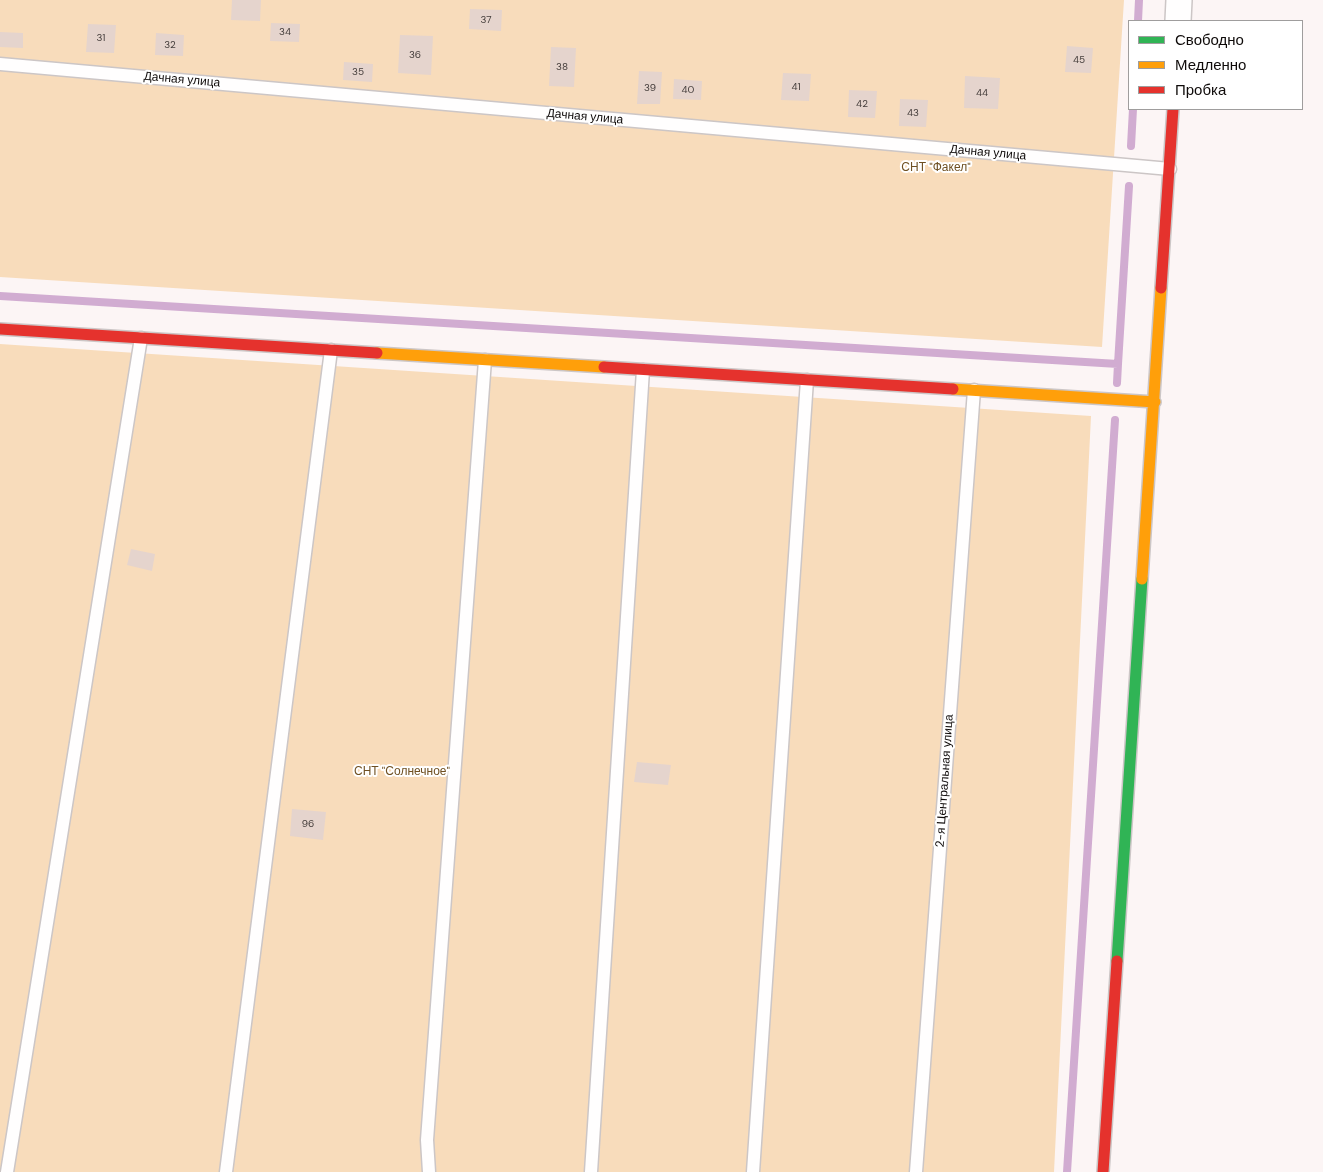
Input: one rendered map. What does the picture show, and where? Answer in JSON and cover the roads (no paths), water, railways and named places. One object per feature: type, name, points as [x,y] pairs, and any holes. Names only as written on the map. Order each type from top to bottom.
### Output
[{"type":"street","points":[[1178,20],[1179,0]]},
{"type":"street","points":[[1104,1172],[1173,110]]},
{"type":"street","points":[[0,329],[1155,402]]},
{"type":"lane","name":"Дачная улица","points":[[0,64],[1170,170]]},
{"type":"lane","points":[[7,1172],[141,338]]},
{"type":"lane","points":[[226,1172],[331,350]]},
{"type":"lane","points":[[429,1172],[427,1140],[485,360]]},
{"type":"lane","points":[[591,1172],[643,370]]},
{"type":"lane","points":[[753,1172],[807,380]]},
{"type":"lane","name":"2-я Центральная улица","points":[[916,1172],[974,390]]},
{"type":"waterway","points":[[1138,20],[1139,0]]},
{"type":"waterway","points":[[1131,146],[1133,110]]},
{"type":"waterway","points":[[1118,364],[1129,186]]},
{"type":"waterway","points":[[0,296],[1118,364],[1117,383]]},
{"type":"waterway","points":[[1067,1172],[1115,420]]},
{"type":"park label","name":"СНТ \"Факел\"","points":[[936,168]]},
{"type":"park label","name":"СНТ \"Солнечное\"","points":[[402,772]]}]
